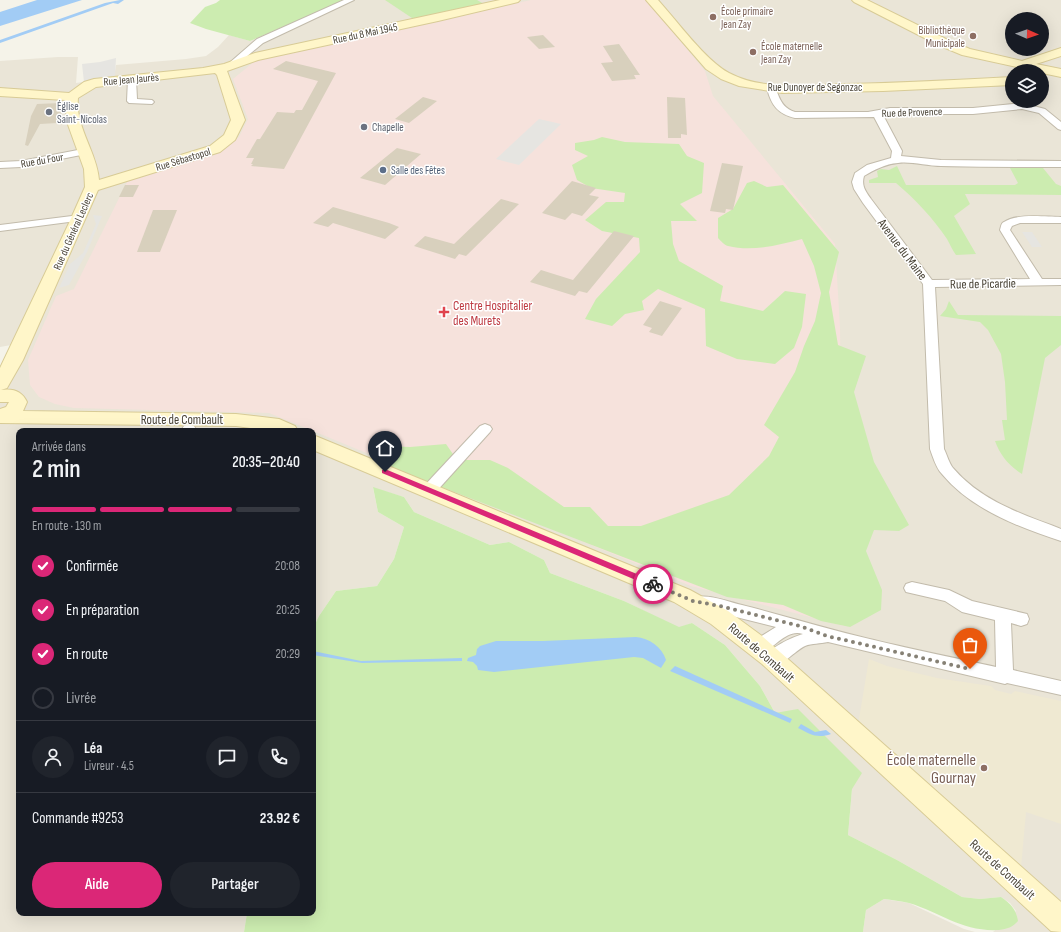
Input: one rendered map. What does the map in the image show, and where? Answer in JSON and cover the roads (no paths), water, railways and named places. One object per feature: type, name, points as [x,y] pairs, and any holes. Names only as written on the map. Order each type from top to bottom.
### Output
[{"type":"main road","name":"Rue du 8 Mai 1945","points":[[225,69],[251,54],[438,18],[514,0]]},
{"type":"main road","name":"Rue Dunoyer de Segonzac","points":[[652,0],[710,66],[716,71],[739,82],[771,88],[883,87],[1005,81]]},
{"type":"main road","points":[[858,0],[942,42],[966,52],[1010,64]]},
{"type":"main road","points":[[1027,64],[1029,62],[1060,53]]},
{"type":"main road","points":[[1060,53],[1058,60],[1061,68]]},
{"type":"main road","name":"Rue Jean Jaurès","points":[[72,97],[82,89],[94,83],[225,69]]},
{"type":"main road","name":"Rue Sébastopol","points":[[92,187],[208,152],[215,149],[230,137],[238,120],[225,69]]},
{"type":"main road","points":[[1049,71],[1061,73]]},
{"type":"main road","points":[[1049,76],[1061,73]]},
{"type":"main road","points":[[0,92],[72,97]]},
{"type":"main road","name":"Rue du Général Leclerc","points":[[0,384],[14,360],[80,218],[92,187],[91,169],[83,152],[74,122],[71,104],[72,97]]},
{"type":"main road","name":"Rue du Général Leclerc","points":[[11,399],[14,360]]},
{"type":"main road","points":[[0,417],[13,411],[11,399]]},
{"type":"main road","name":"Route de Combault","points":[[11,399],[29,410],[74,418]]},
{"type":"main road","name":"Route de Combault","points":[[0,417],[236,420],[272,424],[281,428]]},
{"type":"main road","name":"Route de Combault","points":[[316,443],[693,601],[716,614],[765,654],[1061,921]]},
{"type":"street","points":[[251,54],[260,41],[350,0]]},
{"type":"street","points":[[132,79],[132,101],[149,102]]},
{"type":"street","name":"Rue de Provence","points":[[771,88],[779,108],[791,114],[868,116],[890,111],[973,111],[1026,106],[1042,111],[1061,127]]},
{"type":"street","points":[[877,113],[897,151],[895,160]]},
{"type":"street","name":"Rue du Four","points":[[0,165],[21,164],[83,152]]},
{"type":"street","name":"Avenue du Maine","points":[[1061,164],[941,163],[920,162],[905,159],[879,164],[865,170],[859,176],[857,182],[859,189],[929,284],[936,449],[946,470],[971,494],[999,512],[1061,535]]},
{"type":"street","points":[[0,228],[80,218]]},
{"type":"street","name":"Rue de Picardie","points":[[1038,282],[1005,230],[1007,224],[1019,220],[1061,220]]},
{"type":"street","name":"Rue de Picardie","points":[[929,284],[1061,282]]},
{"type":"street","points":[[428,490],[485,429]]},
{"type":"street","points":[[912,588],[948,596],[968,607],[1021,619]]},
{"type":"street","points":[[693,601],[720,606],[800,626],[827,636],[1005,677],[1061,688]]},
{"type":"street","points":[[1003,614],[1005,677]]},
{"type":"street","points":[[765,654],[785,629],[800,626]]},
{"type":"street","points":[[765,654],[810,637],[827,636]]},
{"type":"water","points":[[37,0],[82,0],[0,26],[0,12]]},
{"type":"water","points":[[124,0],[118,4],[113,3],[0,43],[0,40],[105,3]]},
{"type":"water","points":[[636,637],[646,639],[658,647],[666,660],[661,668],[643,658],[634,657],[494,672],[478,670],[477,666],[473,662],[467,661],[468,658],[476,655],[477,649],[480,646],[496,641],[543,641]]},
{"type":"water","points":[[316,652],[361,661],[462,658],[462,661],[362,663],[316,655]]},
{"type":"water","points":[[675,666],[792,719],[790,723],[670,671]]},
{"type":"water","points":[[801,724],[815,732],[826,730],[831,734],[822,736],[814,735],[798,728]]},
{"type":"place","name":"École primaire Jean Zay","points":[[713,17]]},
{"type":"place","name":"Bibliothèque Municipale","points":[[973,36]]},
{"type":"place","name":"École maternelle Jean Zay","points":[[753,52]]},
{"type":"place","name":"Église Saint-Nicolas","points":[[49,112]]},
{"type":"place","name":"Chapelle","points":[[364,127]]},
{"type":"place","name":"Salle des Fêtes","points":[[383,170]]},
{"type":"place","name":"Centre Hospitalier des Murets","points":[[444,312]]},
{"type":"place","name":"École maternelle Gournay","points":[[984,768]]}]
